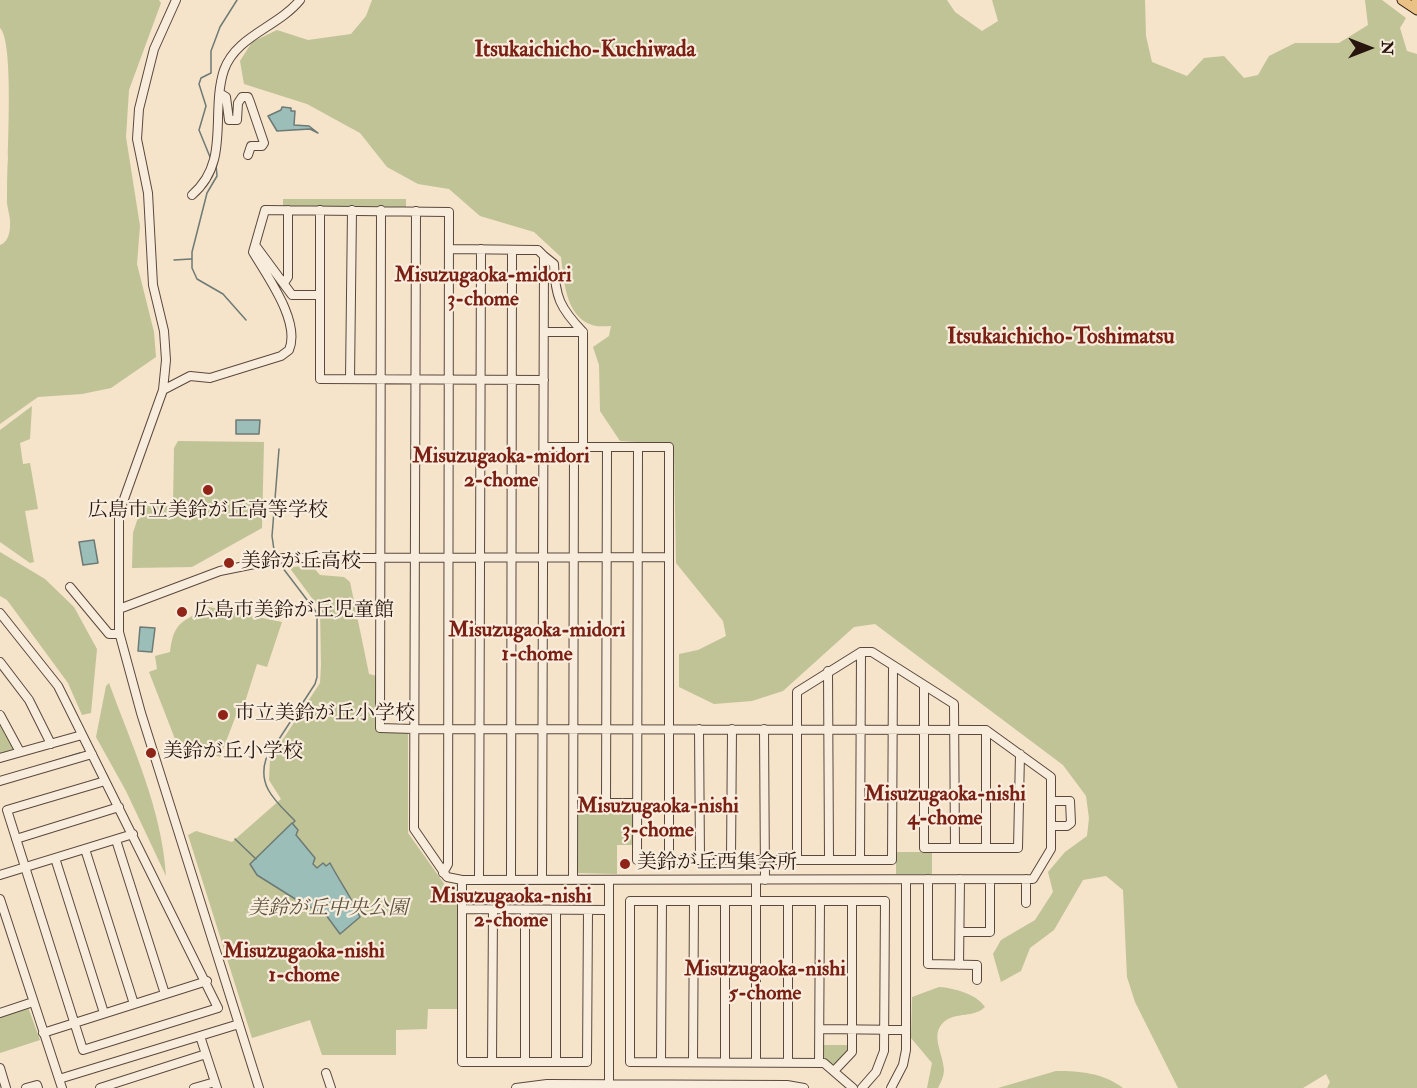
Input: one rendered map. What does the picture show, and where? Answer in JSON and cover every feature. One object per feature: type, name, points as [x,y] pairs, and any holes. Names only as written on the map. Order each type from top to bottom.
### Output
[{"type":"main road","points":[[1402,0],[1417,10]]},
{"type":"street","points":[[176,0],[154,49],[139,109],[137,139],[148,193],[153,285],[164,331],[166,360],[163,390],[119,513],[119,634],[128,671],[259,1088]]},
{"type":"street","points":[[192,195],[206,182],[215,156],[223,75],[234,51],[286,16],[300,0]]},
{"type":"street","points":[[220,94],[226,96],[228,120],[237,120],[238,103],[242,97],[248,98],[250,102],[264,143],[262,146],[251,146],[248,155]]},
{"type":"street","points":[[163,390],[190,376],[210,378],[281,356],[289,350],[293,341],[292,333],[279,295],[252,252],[265,210],[449,212],[448,864],[443,873]]},
{"type":"street","points":[[284,283],[288,277],[288,210]]},
{"type":"street","points":[[320,210],[320,379],[544,380]]},
{"type":"street","points":[[350,379],[352,210]]},
{"type":"street","points":[[381,210],[380,728],[414,729],[955,729],[987,730],[1051,777],[1051,849],[1033,879],[452,880],[443,873],[414,829],[414,729],[416,380],[416,211]]},
{"type":"street","points":[[255,245],[292,295],[320,295]]},
{"type":"street","points":[[449,249],[538,250],[554,264],[555,286],[564,312],[583,332],[584,447]]},
{"type":"street","points":[[479,880],[481,249]]},
{"type":"street","points":[[511,880],[512,250]]},
{"type":"street","points":[[542,880],[544,256]]},
{"type":"street","points":[[544,332],[583,332]]},
{"type":"street","points":[[544,447],[669,447],[669,859]]},
{"type":"street","points":[[573,880],[574,447]]},
{"type":"street","points":[[606,447],[606,803],[637,803]]},
{"type":"street","points":[[638,447],[637,860],[892,860],[893,666]]},
{"type":"street","points":[[119,609],[220,571],[270,560],[301,557],[669,557]]},
{"type":"street","points":[[70,587],[109,634],[119,634]]},
{"type":"street","points":[[0,613],[58,686],[207,981],[218,1008],[83,1050],[7,810],[105,781]]},
{"type":"street","points":[[860,860],[861,652]]},
{"type":"street","points":[[797,860],[797,692],[861,652],[872,652],[954,704],[955,848]]},
{"type":"street","points":[[0,662],[29,700],[51,744]]},
{"type":"street","points":[[828,671],[829,859]]},
{"type":"street","points":[[924,686],[924,848],[1018,848],[1020,754]]},
{"type":"street","points":[[0,715],[20,752]]},
{"type":"street","points":[[699,729],[700,859]]},
{"type":"street","points":[[731,859],[732,729]]},
{"type":"street","points":[[756,1062],[757,901],[765,860],[764,729]]},
{"type":"street","points":[[986,848],[987,730]]},
{"type":"street","points":[[0,758],[82,735]]},
{"type":"street","points":[[0,781],[92,754]]},
{"type":"street","points":[[1051,801],[1070,801],[1071,823],[1067,826],[1051,826]]},
{"type":"street","points":[[16,839],[119,807]]},
{"type":"street","points":[[0,875],[133,834]]},
{"type":"street","points":[[116,840],[165,994]]},
{"type":"street","points":[[85,849],[134,1004]]},
{"type":"street","points":[[55,858],[104,1013]]},
{"type":"street","points":[[928,879],[928,964],[977,965],[977,980]]},
{"type":"street","points":[[959,964],[960,879]]},
{"type":"street","points":[[1026,879],[1026,903]]},
{"type":"street","points":[[462,880],[462,1062],[587,1062],[588,910]]},
{"type":"street","points":[[609,880],[609,1086]]},
{"type":"street","points":[[960,932],[990,932],[990,880]]},
{"type":"street","points":[[891,1088],[903,1065],[906,1030],[906,881]]},
{"type":"street","points":[[0,899],[62,1088]]},
{"type":"street","points":[[853,1088],[824,1063],[630,1062],[630,901],[885,902],[885,1029],[881,1061],[862,1088]]},
{"type":"street","points":[[661,1062],[662,901]]},
{"type":"street","points":[[693,1062],[694,901]]},
{"type":"street","points":[[725,901],[725,1062]]},
{"type":"street","points":[[788,901],[788,1062]]},
{"type":"street","points":[[819,1063],[820,901]]},
{"type":"street","points":[[834,1071],[852,1052],[852,901]]},
{"type":"street","points":[[462,909],[608,910]]},
{"type":"street","points":[[492,1062],[494,909]]},
{"type":"street","points":[[525,909],[525,1061]]},
{"type":"street","points":[[556,909],[556,1062]]},
{"type":"street","points":[[43,1033],[207,981]]},
{"type":"street","points":[[0,1013],[33,1002]]},
{"type":"street","points":[[59,1079],[239,1024]]},
{"type":"street","points":[[820,1029],[906,1030]]},
{"type":"street","points":[[194,1088],[216,1085],[200,1036]]},
{"type":"street","points":[[100,1088],[206,1054]]},
{"type":"street","points":[[0,1068],[6,1088]]},
{"type":"street","points":[[326,1072],[331,1088]]},
{"type":"street","points":[[516,1088],[547,1084],[787,1085],[804,1088]]},
{"type":"street","points":[[26,1088],[37,1085],[38,1088]]},
{"type":"green space","points":[[0,0],[159,0],[161,3],[129,90],[126,137],[140,226],[137,264],[154,332],[156,357],[111,388],[82,394],[38,397],[0,424],[0,245],[8,238],[10,223],[7,203],[8,68],[7,50],[0,28]]},
{"type":"green space","points":[[372,0],[947,0],[955,12],[982,31],[998,21],[992,0],[1145,0],[1146,36],[1152,62],[1187,76],[1204,58],[1224,56],[1244,78],[1258,75],[1269,56],[1295,43],[1339,43],[1368,25],[1365,0],[1382,0],[1406,18],[1400,28],[1407,51],[1417,54],[1417,1088],[1327,1088],[1330,1082],[1326,1074],[1303,1088],[1178,1088],[1135,1002],[1127,977],[1123,890],[1106,876],[1083,880],[1054,930],[1030,948],[1021,971],[1001,982],[993,954],[1001,940],[1035,920],[1053,892],[1048,872],[1065,852],[1087,836],[1089,818],[1086,796],[1063,765],[875,624],[854,627],[783,691],[752,701],[714,704],[679,687],[679,654],[698,650],[726,636],[723,621],[676,563],[674,450],[671,444],[620,441],[600,411],[599,365],[593,347],[609,336],[611,326],[592,325],[576,314],[568,296],[561,257],[534,232],[480,216],[449,189],[418,184],[387,167],[360,133],[307,104],[244,84],[240,61],[252,42],[277,30],[308,40],[351,34],[366,16]]},
{"type":"green space","points":[[283,199],[406,199],[406,207],[283,206]]},
{"type":"green space","points":[[32,406],[30,439],[20,443],[23,464],[30,463],[38,509],[25,511],[34,562],[30,563],[0,542],[0,430]]},
{"type":"green space","points":[[178,441],[264,442],[262,528],[192,567],[132,568],[133,533],[142,505],[173,506],[174,448]]},
{"type":"green space","points":[[0,552],[45,579],[74,607],[97,649],[91,713],[82,715],[68,683],[7,600],[0,596]]},
{"type":"green space","name":"美鈴が丘中央公園","points":[[312,566],[320,575],[344,577],[350,582],[369,674],[377,676],[377,731],[408,733],[408,833],[445,885],[458,885],[459,1009],[428,1009],[427,1029],[396,1030],[396,1055],[322,1055],[310,1020],[252,1038],[188,835],[196,831],[232,842],[281,799],[269,780],[270,759],[320,683],[320,609],[289,567]]},
{"type":"green space","points":[[209,607],[282,622],[267,667],[257,664],[245,702],[240,705],[220,757],[200,750],[182,757],[149,672],[157,669],[155,656],[170,652],[174,634],[181,623]]},
{"type":"green space","points":[[109,683],[145,778],[159,826],[166,876],[126,791],[96,737],[106,686]]},
{"type":"green space","points":[[0,719],[15,749],[14,752],[0,757]]},
{"type":"green space","points":[[631,805],[635,810],[634,845],[617,845],[617,874],[578,873],[577,806]]},
{"type":"green space","points":[[896,852],[932,852],[932,874],[896,874]]},
{"type":"green space","points":[[939,987],[971,995],[985,1007],[976,1013],[950,1018],[940,1026],[937,1037],[944,1070],[938,1088],[927,1088],[932,1063],[911,1038],[912,997]]},
{"type":"green space","points":[[28,1007],[40,1040],[0,1053],[0,1016]]},
{"type":"green space","points":[[823,1045],[849,1045],[849,1051],[836,1064],[831,1065],[823,1057]]},
{"type":"green space","points":[[1056,1071],[1091,1074],[1108,1079],[1123,1088],[998,1088]]},
{"type":"water","points":[[282,107],[295,111],[294,125],[309,126],[318,133],[310,129],[277,131],[268,116],[281,110]]},
{"type":"water","points":[[236,420],[260,420],[259,434],[236,434]]},
{"type":"water","points":[[94,540],[98,563],[83,565],[79,542]]},
{"type":"water","points":[[140,627],[155,628],[152,652],[138,651]]},
{"type":"water","points":[[292,823],[298,830],[296,835],[315,858],[313,864],[317,868],[323,863],[326,866],[330,863],[360,917],[340,934],[326,915],[257,875],[250,864]]},
{"type":"waterway","points":[[210,157],[199,130],[206,106],[199,84],[201,78],[211,73],[211,51],[220,27],[237,0]]},
{"type":"waterway","points":[[216,165],[217,176],[207,193],[192,252],[192,268],[197,279],[223,294],[246,320]]},
{"type":"waterway","points":[[174,260],[191,259]]},
{"type":"waterway","points":[[275,557],[272,536],[279,449]]},
{"type":"waterway","points":[[279,563],[317,613],[317,677],[315,684],[266,759],[264,769],[266,786],[295,821],[293,823]]},
{"type":"waterway","points":[[35,767],[80,753]]},
{"type":"waterway","points":[[235,839],[256,859]]},
{"type":"place","name":"広島市立美鈴が丘高等学校","points":[[208,490]]},
{"type":"place","name":"美鈴が丘高校","points":[[229,563]]},
{"type":"place","name":"広島市美鈴が丘児童館","points":[[182,612]]},
{"type":"place","name":"市立美鈴が丘小学校","points":[[223,715]]},
{"type":"place","name":"美鈴が丘小学校","points":[[151,753]]},
{"type":"place","name":"美鈴が丘西集会所","points":[[625,864]]},
{"type":"district","name":"Itsukaichicho-Kuchiwada","points":[[585,51]]},
{"type":"district","name":"Misuzugaoka-midori 3-chome","points":[[483,288]]},
{"type":"district","name":"Itsukaichicho-Toshimatsu","points":[[1061,338]]},
{"type":"district","name":"Misuzugaoka-midori 2-chome","points":[[501,469]]},
{"type":"district","name":"Misuzugaoka-midori 1-chome","points":[[537,643]]},
{"type":"district","name":"Misuzugaoka-nishi 4-chome","points":[[945,807]]},
{"type":"district","name":"Misuzugaoka-nishi 3-chome","points":[[658,819]]},
{"type":"district","name":"Misuzugaoka-nishi 2-chome","points":[[511,909]]},
{"type":"district","name":"Misuzugaoka-nishi 1-chome","points":[[304,964]]},
{"type":"district","name":"Misuzugaoka-nishi 5-chome","points":[[765,982]]}]
